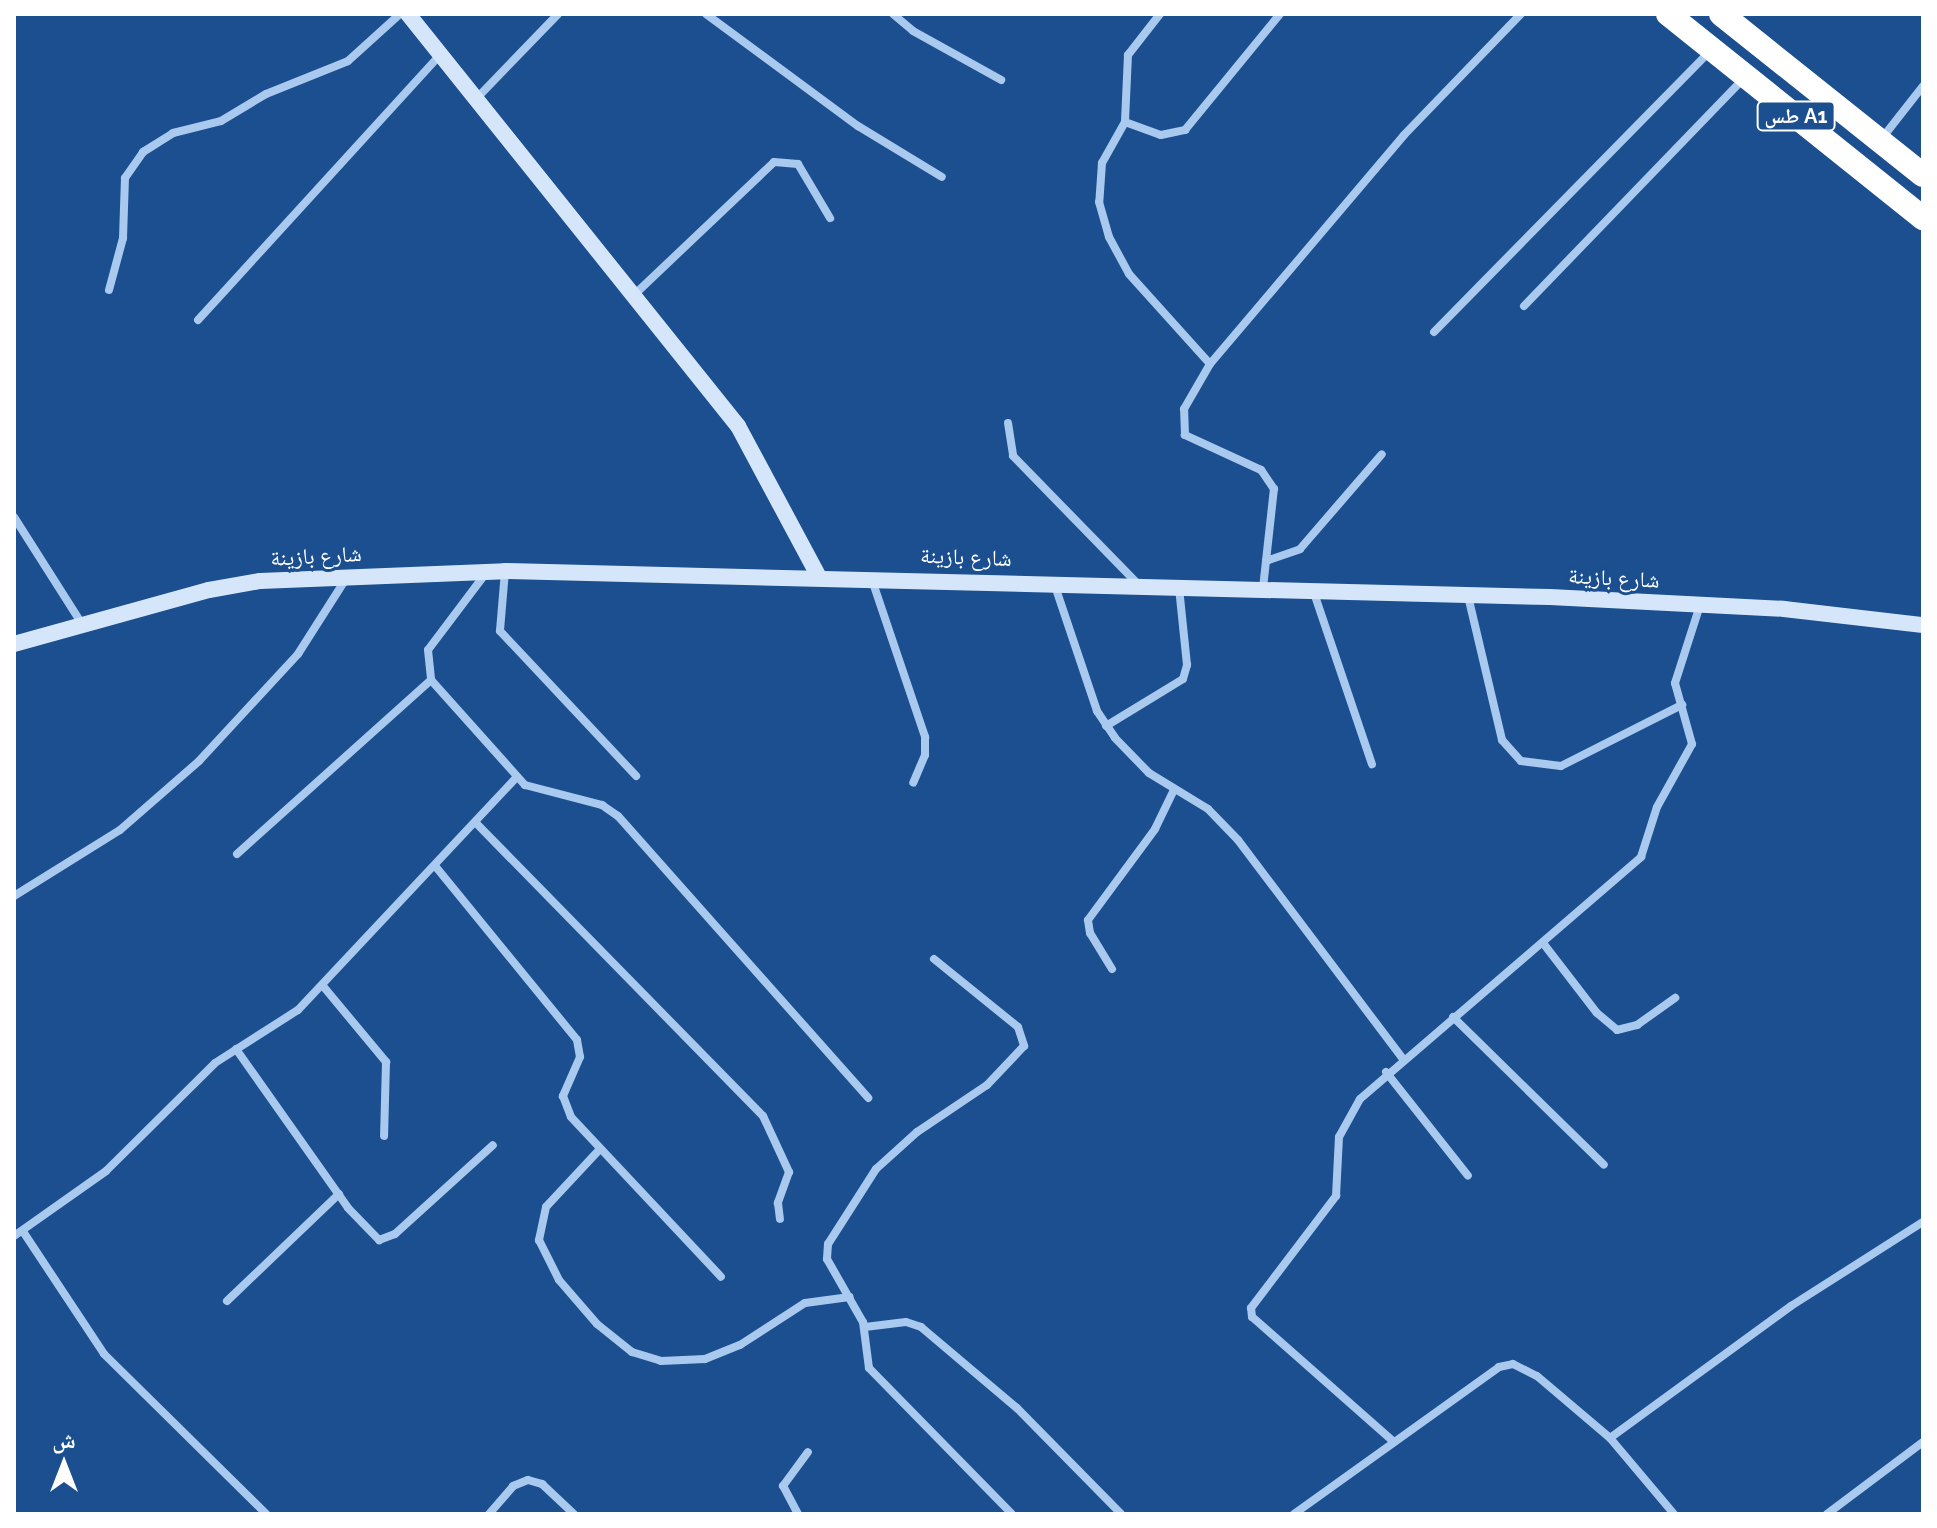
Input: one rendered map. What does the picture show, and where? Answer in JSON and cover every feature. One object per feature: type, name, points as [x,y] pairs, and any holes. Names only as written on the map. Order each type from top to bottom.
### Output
[{"type":"highway","name":"طس A1","points":[[1668,14],[1923,218]]},
{"type":"highway","name":"طس A1","points":[[1721,14],[1923,175]]},
{"type":"street","points":[[109,290],[123,238],[125,178],[143,152],[173,133],[221,121],[266,94],[348,61],[400,14]]},
{"type":"street","points":[[408,14],[751,445],[819,577]]},
{"type":"street","points":[[476,99],[558,14]]},
{"type":"street","points":[[706,14],[848,119],[942,177]]},
{"type":"street","points":[[893,14],[913,31],[1001,80]]},
{"type":"street","points":[[1160,14],[1128,55],[1125,122],[1098,177],[1109,237],[1145,295],[1210,364]]},
{"type":"street","points":[[1125,122],[1161,135],[1185,130],[1280,14]]},
{"type":"street","points":[[1263,588],[1275,497],[1271,482],[1261,470],[1195,442],[1183,428],[1184,409],[1210,364],[1404,135],[1521,14]]},
{"type":"street","points":[[1434,332],[1712,50]]},
{"type":"street","points":[[198,320],[441,55]]},
{"type":"street","points":[[1524,306],[1745,76]]},
{"type":"street","points":[[1880,141],[1923,86]]},
{"type":"street","points":[[634,295],[774,162],[798,164],[830,218]]},
{"type":"street","points":[[1008,423],[1013,456],[1138,584]]},
{"type":"street","points":[[1266,561],[1300,549],[1382,454]]},
{"type":"street","points":[[14,517],[83,625]]},
{"type":"street","points":[[505,571],[500,631],[636,776]]},
{"type":"street","name":"شارع بازينة","points":[[14,644],[209,590],[349,575],[505,571],[871,576],[1313,589],[1700,604],[1923,625]]},
{"type":"street","points":[[486,572],[428,650],[431,680],[517,777],[540,793],[596,803],[618,816],[868,1098]]},
{"type":"street","points":[[14,896],[120,830],[199,761],[282,674],[349,575]]},
{"type":"street","points":[[871,576],[925,737],[925,755],[913,783]]},
{"type":"street","points":[[1053,581],[1106,726],[1125,750],[1173,792],[1208,809],[1238,840],[1402,1058]]},
{"type":"street","points":[[1106,726],[1183,679],[1187,665],[1179,587]]},
{"type":"street","points":[[1313,589],[1372,764]]},
{"type":"street","points":[[1468,595],[1497,725],[1502,740],[1521,761],[1561,766],[1682,705]]},
{"type":"street","points":[[1394,1442],[1252,1317],[1251,1308],[1336,1196],[1342,1125],[1386,1072],[1543,943],[1641,857],[1657,807],[1692,744],[1675,683],[1700,604]]},
{"type":"street","points":[[237,854],[431,680]]},
{"type":"street","points":[[14,1236],[24,1233],[106,1171],[236,1049],[298,1010],[477,824],[517,777]]},
{"type":"street","points":[[1112,969],[1090,933],[1088,920],[1155,829],[1173,792]]},
{"type":"street","points":[[477,824],[767,1121],[789,1172],[778,1203],[780,1219]]},
{"type":"street","points":[[436,867],[577,1040],[580,1057],[564,1089],[564,1105],[600,1149],[721,1277]]},
{"type":"street","points":[[1543,943],[1597,1013],[1617,1030],[1637,1025],[1675,998]]},
{"type":"street","points":[[934,959],[1018,1027],[1024,1046],[998,1075],[917,1132],[871,1176],[826,1253],[865,1327],[869,1368],[1012,1514]]},
{"type":"street","points":[[323,986],[386,1062],[384,1136]]},
{"type":"street","points":[[1453,1017],[1604,1165]]},
{"type":"street","points":[[236,1049],[373,1238],[387,1240],[493,1145]]},
{"type":"street","points":[[1386,1072],[1468,1176]]},
{"type":"street","points":[[600,1149],[546,1207],[539,1240],[559,1280],[597,1324],[632,1352],[661,1361],[705,1359],[740,1345],[805,1303],[850,1297]]},
{"type":"street","points":[[227,1301],[339,1194]]},
{"type":"street","points":[[1610,1438],[1841,1272],[1923,1222]]},
{"type":"street","points":[[24,1233],[104,1354],[266,1514]]},
{"type":"street","points":[[865,1327],[906,1322],[921,1327],[1017,1408],[1121,1514]]},
{"type":"street","points":[[1294,1514],[1499,1367],[1513,1364],[1537,1376],[1610,1438],[1669,1512]]},
{"type":"street","points":[[1827,1514],[1923,1442]]},
{"type":"street","points":[[798,1514],[786,1501],[783,1486],[808,1452]]},
{"type":"street","points":[[489,1514],[513,1486],[528,1480],[542,1484],[574,1514]]}]
